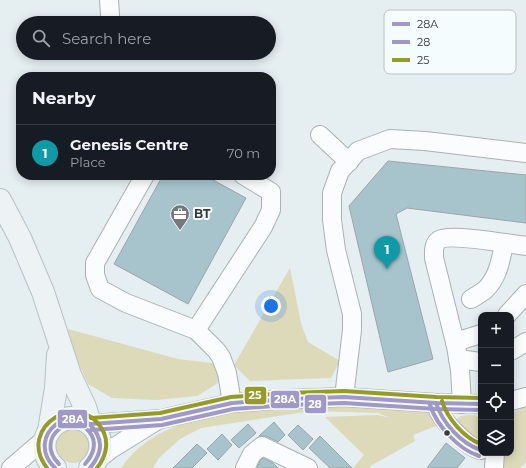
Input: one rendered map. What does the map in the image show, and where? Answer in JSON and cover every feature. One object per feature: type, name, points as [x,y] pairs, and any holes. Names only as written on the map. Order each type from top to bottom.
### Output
[{"type":"main road","points":[[0,200],[20,238],[43,292],[70,376],[85,407],[90,424],[100,439],[101,447],[94,465]]},
{"type":"main road","points":[[50,467],[44,445],[56,388],[58,341]]},
{"type":"main road","points":[[47,434],[54,425],[68,418],[76,418],[90,424]]},
{"type":"street","points":[[320,135],[349,162]]},
{"type":"street","points":[[344,397],[352,330],[352,314],[336,250],[332,220],[332,193],[340,171],[358,151],[390,139],[425,141],[526,153]]},
{"type":"street","points":[[142,180],[95,263],[95,275],[100,289],[126,303],[196,330],[221,357],[227,373],[232,403]]},
{"type":"street","points":[[196,330],[263,227],[272,210],[272,192],[252,180]]},
{"type":"street","points":[[462,404],[458,359],[434,258],[434,245],[438,240],[460,238],[526,246]]},
{"type":"street","points":[[472,299],[485,289],[494,277],[500,264],[504,244]]},
{"type":"street","points":[[510,312],[526,294]]},
{"type":"street","points":[[455,342],[478,335]]},
{"type":"street","points":[[514,349],[526,342]]},
{"type":"street","points":[[458,359],[478,362]]},
{"type":"street","points":[[90,424],[161,419],[232,403],[288,399],[344,397],[478,404]]},
{"type":"street","points":[[514,400],[526,397]]},
{"type":"street","points":[[436,403],[439,412],[467,444],[478,449]]},
{"type":"street","points":[[94,465],[111,449],[161,419]]},
{"type":"street","points":[[12,468],[47,434]]},
{"type":"street","points":[[245,468],[252,454],[262,446],[308,468]]},
{"type":"street","points":[[494,468],[495,456]]},
{"type":"shaded area","points":[[290,268],[301,323],[308,342],[340,361],[331,378],[250,381],[234,365]]},
{"type":"shaded area","points":[[68,329],[178,359],[220,364],[218,383],[197,396],[156,400],[112,398],[88,384],[74,353]]},
{"type":"shaded area","points":[[287,401],[431,406],[444,423],[413,435],[415,441],[372,465],[370,468],[353,468],[364,455],[325,417],[377,415],[391,418],[378,413],[311,411],[201,428],[180,439],[159,458],[153,468],[121,468],[136,451],[154,437],[174,427],[218,413]]},
{"type":"shaded area","points":[[526,407],[526,462],[520,468],[502,468],[502,456],[514,456],[514,412]]},
{"type":"shaded area","points":[[475,415],[478,417],[478,444],[456,420],[461,416]]},
{"type":"shaded area","points":[[70,429],[76,429],[80,430],[87,436],[90,446],[89,453],[83,460],[76,463],[70,463],[66,462],[59,456],[56,449],[56,443],[57,439],[63,432]]},
{"type":"building","points":[[388,161],[526,175],[526,223],[407,208],[396,214],[433,359],[388,372],[349,206]]},
{"type":"building","name":"BT","points":[[160,180],[213,180],[246,198],[188,304],[114,264]]},
{"type":"building","points":[[274,422],[285,435],[278,442],[266,436],[259,436]]},
{"type":"building","points":[[248,424],[256,433],[239,448],[231,440]]},
{"type":"building","points":[[298,425],[313,439],[303,450],[288,435]]},
{"type":"building","points":[[222,434],[232,445],[218,460],[207,449]]},
{"type":"building","points":[[320,436],[352,468],[330,468],[309,448]]},
{"type":"building","points":[[446,443],[465,458],[457,468],[427,468]]},
{"type":"building","points":[[197,444],[207,453],[192,468],[173,468]]},
{"type":"building","points":[[263,458],[273,463],[278,468],[257,468]]},
{"type":"transit line","name":"25","points":[[91,418],[160,413],[231,397],[288,393],[344,391],[436,397],[478,398]]},
{"type":"transit line","name":"28A","points":[[91,424],[161,419],[232,403],[288,399],[344,397],[436,403],[478,404]]},
{"type":"transit line","name":"25","points":[[442,401],[448,414],[457,427],[468,437],[478,442]]},
{"type":"transit line","name":"28","points":[[91,430],[162,425],[233,409],[288,405],[344,403],[436,409],[478,410]]},
{"type":"transit line","name":"28A","points":[[436,403],[443,418],[453,431],[466,443],[478,449]]},
{"type":"transit line","name":"28","points":[[430,405],[433,413],[449,436],[463,448],[478,456]]},
{"type":"transit line","name":"25","points":[[47,468],[39,453],[39,439],[45,427],[55,418],[68,413],[81,413],[94,419],[104,433],[106,447],[102,460],[97,468]]},
{"type":"transit line","name":"28A","points":[[55,468],[47,456],[45,443],[49,433],[56,424],[66,419],[77,419],[88,423],[97,434],[100,448],[90,468]]},
{"type":"transit line","name":"28","points":[[59,464],[52,454],[51,444],[53,436],[59,429],[67,425],[76,424],[85,428],[92,436],[94,444],[90,458],[85,464]]},
{"type":"place","name":"BT","points":[[180,231]]},
{"type":"place","name":"Genesis Centre","points":[[387,269]]}]
